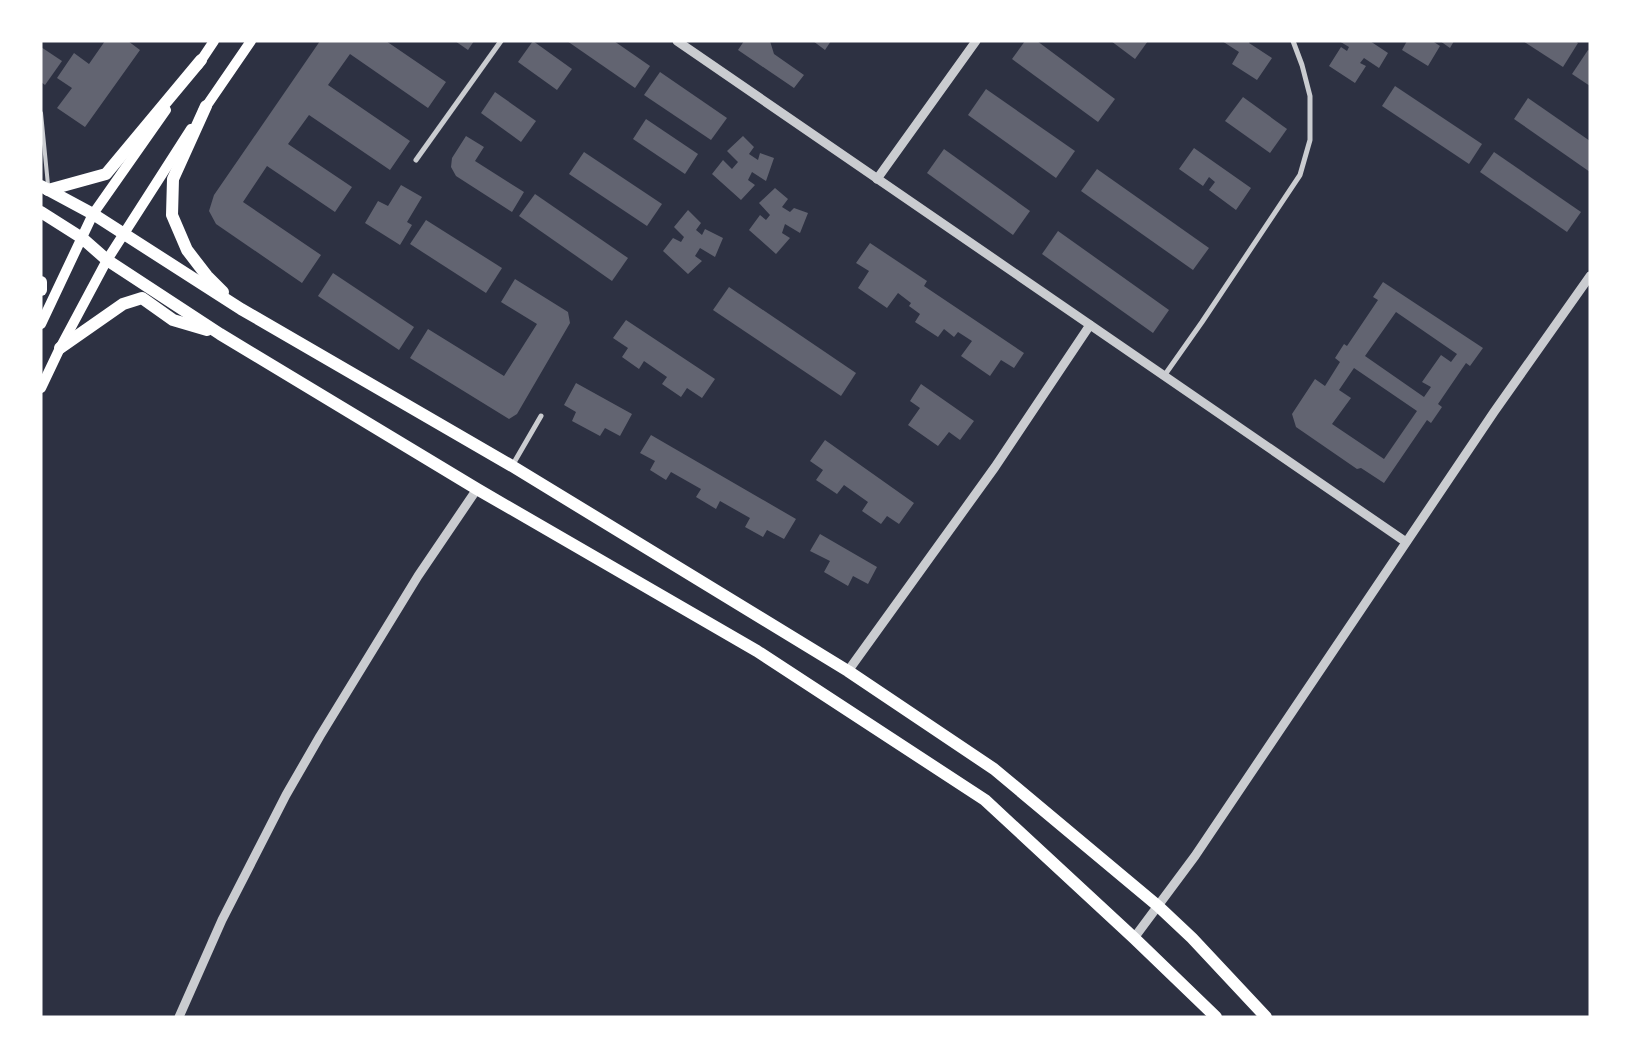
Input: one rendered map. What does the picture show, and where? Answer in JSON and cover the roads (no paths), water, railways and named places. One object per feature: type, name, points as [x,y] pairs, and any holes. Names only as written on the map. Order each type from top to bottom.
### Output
[{"type":"main road","points":[[41,324],[93,214],[214,41]]},
{"type":"main road","points":[[41,388],[107,260],[206,106],[251,41]]},
{"type":"main road","points":[[44,186],[106,174],[201,60]]},
{"type":"main road","points":[[206,106],[174,179],[172,215],[187,250],[207,276],[241,310]]},
{"type":"main road","points":[[44,186],[93,214],[241,310],[512,466],[848,671],[994,770],[1158,906],[1192,938],[1266,1017]]},
{"type":"main road","points":[[41,212],[82,238],[107,260],[220,334],[477,489],[756,651],[985,800],[1216,1017]]},
{"type":"main road","points":[[41,282],[41,290]]},
{"type":"main road","points":[[60,348],[123,304],[142,298],[172,320],[220,334]]},
{"type":"street","points":[[416,160],[501,41]]},
{"type":"street","points":[[677,41],[1406,542]]},
{"type":"street","points":[[877,179],[976,41]]},
{"type":"street","points":[[1164,376],[1300,175],[1310,140],[1310,96],[1302,65],[1293,41]]},
{"type":"street","points":[[1134,938],[1195,856],[1494,412],[1590,276]]},
{"type":"street","points":[[848,671],[994,467],[1090,325]]},
{"type":"street","points":[[512,466],[542,416]]},
{"type":"street","points":[[180,1017],[222,920],[286,795],[418,576],[477,489]]},
{"type":"lane","points":[[41,113],[44,186]]}]
